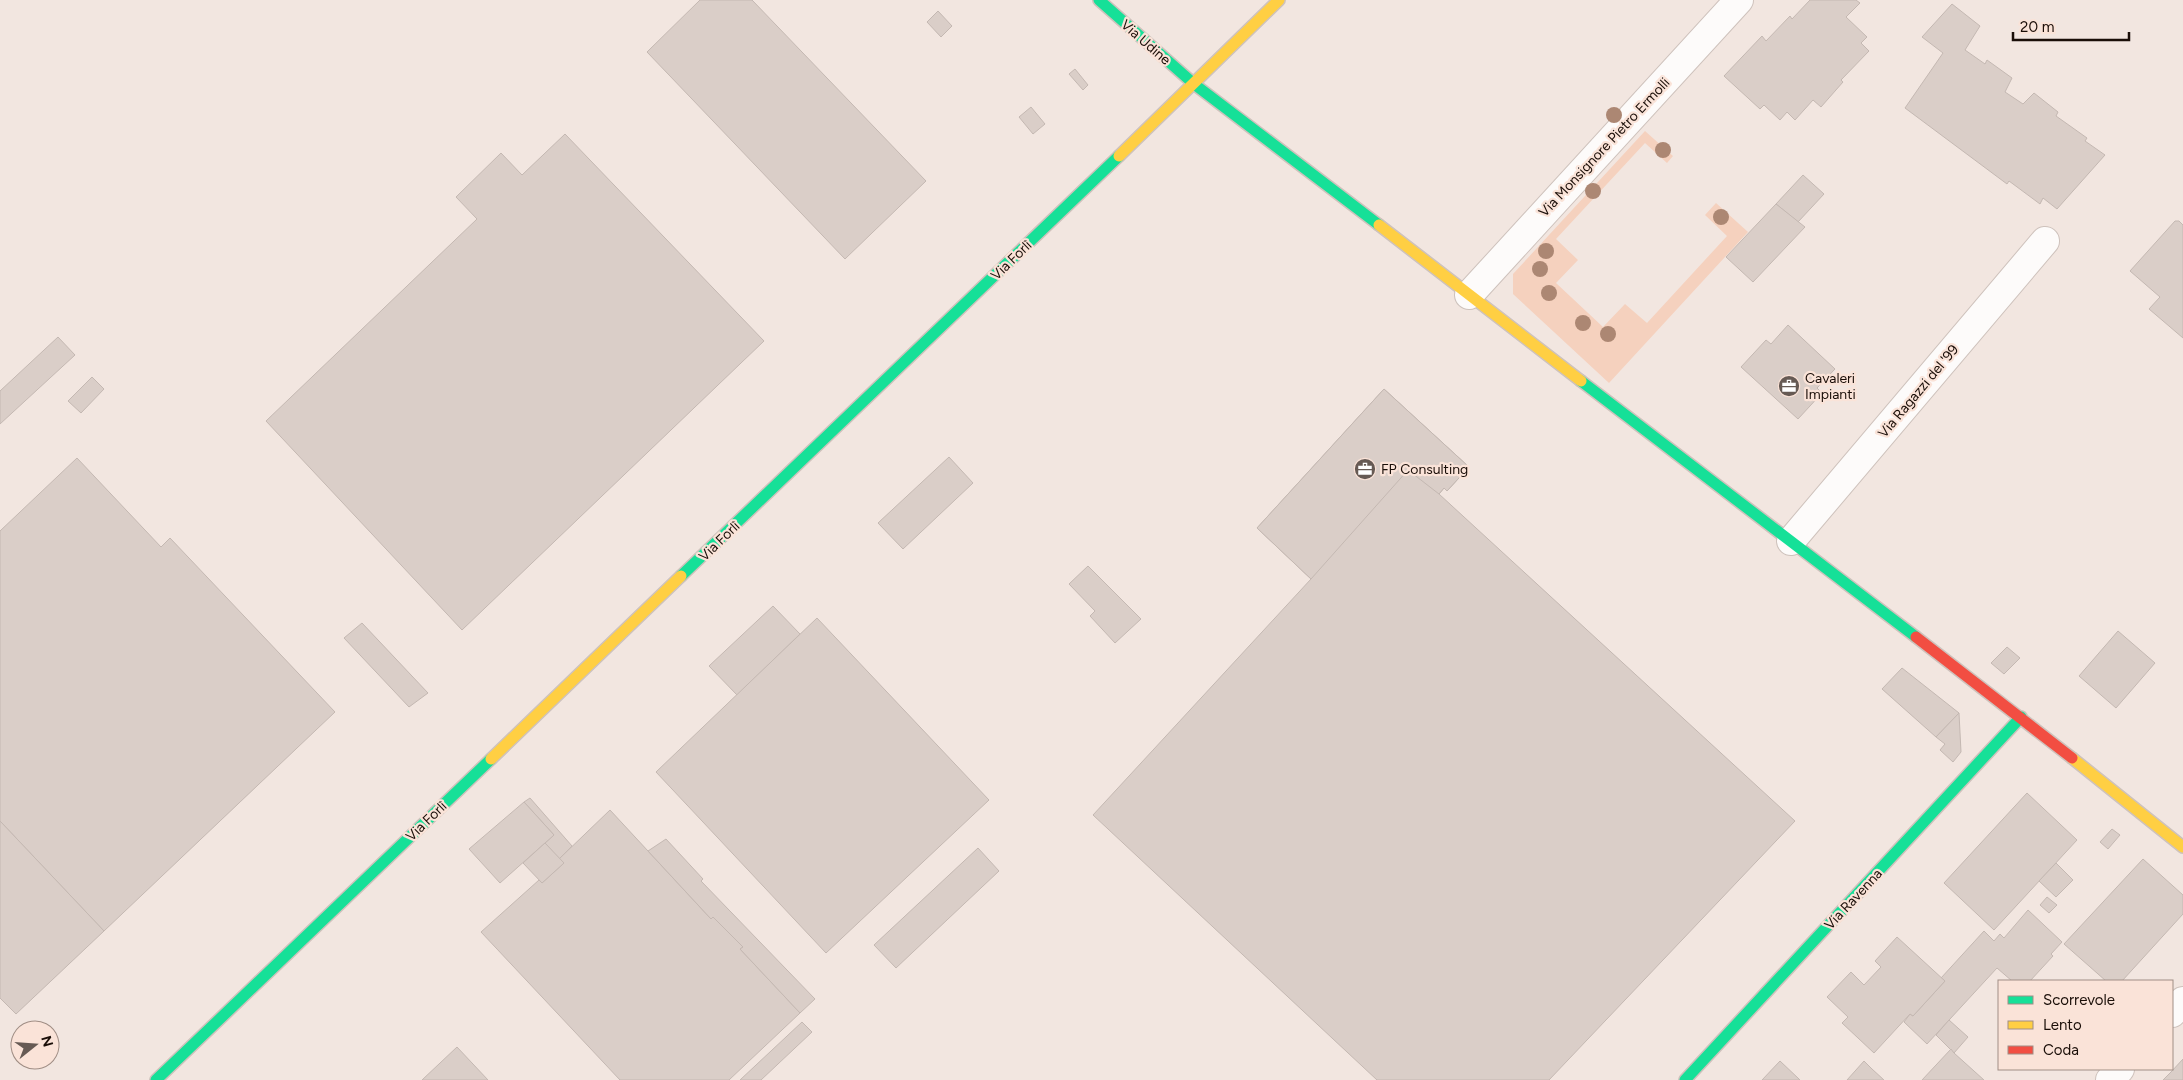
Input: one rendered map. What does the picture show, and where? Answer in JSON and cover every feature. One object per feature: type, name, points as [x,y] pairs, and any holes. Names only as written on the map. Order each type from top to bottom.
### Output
[{"type":"street","name":"Via Udine","points":[[1099,0],[1194,84],[2021,718],[2183,847]]},
{"type":"street","name":"Via Forlì","points":[[156,1080],[1280,0]]},
{"type":"street","name":"Via Monsignore Pietro Ermolli","points":[[1469,295],[1739,0]]},
{"type":"street","name":"Via Ragazzi del '99","points":[[1791,541],[2045,241]]},
{"type":"street","name":"Via Ravenna","points":[[1685,1080],[2021,718]]},
{"type":"street","points":[[2173,1012],[2183,1001]]},
{"type":"street","points":[[2110,1080],[2119,1070]]},
{"type":"shaded area","points":[[1645,131],[1673,156],[1667,163],[1645,143],[1556,239],[1578,260],[1556,283],[1603,327],[1625,304],[1647,323],[1727,236],[1705,215],[1716,203],[1748,232],[1609,383],[1513,294],[1513,274]]},
{"type":"building","points":[[700,0],[752,0],[926,181],[845,259],[647,52]]},
{"type":"building","points":[[1810,0],[1856,0],[1860,3],[1846,17],[1867,37],[1861,43],[1869,51],[1841,80],[1843,82],[1821,107],[1813,100],[1795,120],[1787,112],[1780,120],[1764,105],[1760,109],[1724,76],[1762,36],[1766,41],[1790,16],[1792,19]]},
{"type":"building","points":[[1952,4],[1980,26],[1965,50],[1985,64],[1987,60],[2012,78],[2005,92],[2023,104],[2034,93],[2058,112],[2056,116],[2087,138],[2085,141],[2105,155],[2057,209],[2043,198],[2040,204],[2009,181],[2007,184],[1905,108],[1943,53],[1922,37]]},
{"type":"building","points":[[938,11],[952,26],[941,37],[927,22]]},
{"type":"building","points":[[1075,69],[1088,85],[1083,90],[1069,74]]},
{"type":"building","points":[[1031,107],[1045,124],[1033,134],[1019,117]]},
{"type":"building","points":[[565,134],[764,341],[462,630],[266,421],[477,219],[456,197],[501,153],[522,175]]},
{"type":"building","points":[[1803,175],[1824,194],[1798,222],[1776,204]]},
{"type":"building","points":[[1776,204],[1805,227],[1753,282],[1726,257]]},
{"type":"building","points":[[2175,221],[2179,221],[2183,225],[2183,338],[2149,309],[2160,297],[2130,271]]},
{"type":"building","points":[[1788,325],[1835,369],[1817,388],[1822,393],[1798,419],[1741,367],[1766,340],[1771,344]]},
{"type":"building","points":[[58,337],[75,355],[0,424],[0,391]]},
{"type":"building","points":[[92,377],[104,389],[81,413],[68,401]]},
{"type":"building","points":[[1384,389],[1469,467],[1447,491],[1444,488],[1439,494],[1795,821],[1549,1080],[1377,1080],[1093,815],[1311,579],[1257,528]]},
{"type":"building","points":[[1384,389],[1469,467],[1447,491],[1444,488],[1439,494],[1408,470],[1311,579],[1257,528]]},
{"type":"building","points":[[949,457],[973,483],[903,549],[878,523]]},
{"type":"building","points":[[77,458],[161,547],[170,538],[335,712],[104,931],[0,821],[0,531]]},
{"type":"building","points":[[1088,566],[1141,619],[1115,643],[1090,616],[1095,611],[1069,584]]},
{"type":"building","points":[[773,606],[800,634],[737,695],[709,666]]},
{"type":"building","points":[[817,618],[989,800],[826,953],[656,772]]},
{"type":"building","points":[[362,623],[428,693],[409,707],[344,638]]},
{"type":"building","points":[[2118,631],[2155,663],[2116,708],[2079,676]]},
{"type":"building","points":[[2007,647],[2020,658],[2004,674],[1991,663]]},
{"type":"building","points":[[1902,668],[1959,713],[1936,737],[1882,689]]},
{"type":"building","points":[[1959,713],[1961,752],[1953,762],[1940,750],[1945,744],[1936,737]]},
{"type":"building","points":[[2027,793],[2077,840],[1994,930],[1944,883]]},
{"type":"building","points":[[530,798],[572,846],[559,859],[545,843],[554,835],[524,802]]},
{"type":"building","points":[[524,802],[554,835],[500,883],[469,849]]},
{"type":"building","points":[[610,810],[711,919],[713,917],[743,947],[740,949],[800,1013],[729,1080],[620,1080],[481,932],[539,880],[542,883],[564,863],[559,859]]},
{"type":"building","points":[[0,821],[104,931],[16,1014],[0,998]]},
{"type":"building","points":[[2112,829],[2120,835],[2108,849],[2100,842]]},
{"type":"building","points":[[666,839],[703,879],[701,881],[815,999],[800,1013],[740,949],[743,947],[713,917],[711,919],[648,851]]},
{"type":"building","points":[[545,843],[564,863],[542,883],[523,863]]},
{"type":"building","points":[[978,848],[999,871],[896,968],[874,945]]},
{"type":"building","points":[[2143,859],[2183,895],[2183,914],[2123,980],[2105,980],[2064,944]]},
{"type":"building","points":[[2056,863],[2073,880],[2056,897],[2039,881]]},
{"type":"building","points":[[2047,897],[2057,905],[2049,913],[2040,905]]},
{"type":"building","points":[[2028,910],[2062,942],[2051,954],[2053,956],[2031,980],[2011,980],[1997,968],[1927,1044],[1904,1022],[1910,1014],[1913,1016],[1945,981],[1941,978],[1984,931],[1994,941],[2000,934],[2004,938]]},
{"type":"building","points":[[1897,937],[1945,981],[1913,1016],[1910,1014],[1874,1053],[1842,1023],[1848,1017],[1827,997],[1851,972],[1864,985],[1881,967],[1875,961]]},
{"type":"building","points":[[1949,1020],[1968,1037],[1954,1053],[1936,1035]]},
{"type":"building","points":[[802,1022],[812,1032],[761,1080],[740,1080]]},
{"type":"building","points":[[457,1047],[488,1080],[422,1080]]},
{"type":"building","points":[[1951,1049],[1954,1053],[1984,1080],[1922,1080]]},
{"type":"building","points":[[2183,1059],[2183,1080],[2163,1080]]},
{"type":"building","points":[[1780,1061],[1799,1079],[1800,1080],[1762,1080]]},
{"type":"building","points":[[1864,1061],[1872,1069],[1884,1080],[1847,1080]]},
{"type":"traffic: fast","points":[[1099,0],[1194,84],[1379,225]]},
{"type":"traffic: fast","points":[[681,576],[1119,156]]},
{"type":"traffic: fast","points":[[1581,381],[1916,637]]},
{"type":"traffic: fast","points":[[1685,1080],[2021,717]]},
{"type":"traffic: fast","points":[[156,1080],[491,759]]},
{"type":"traffic: slow","points":[[1119,156],[1279,0]]},
{"type":"traffic: slow","points":[[1379,225],[1581,381]]},
{"type":"traffic: slow","points":[[491,759],[681,576]]},
{"type":"traffic: slow","points":[[2072,758],[2183,847]]},
{"type":"traffic: jam","points":[[1916,637],[2072,758]]},
{"type":"place","name":"Cavaleri Impianti","points":[[1789,386]]},
{"type":"place","name":"FP Consulting","points":[[1365,469]]}]
